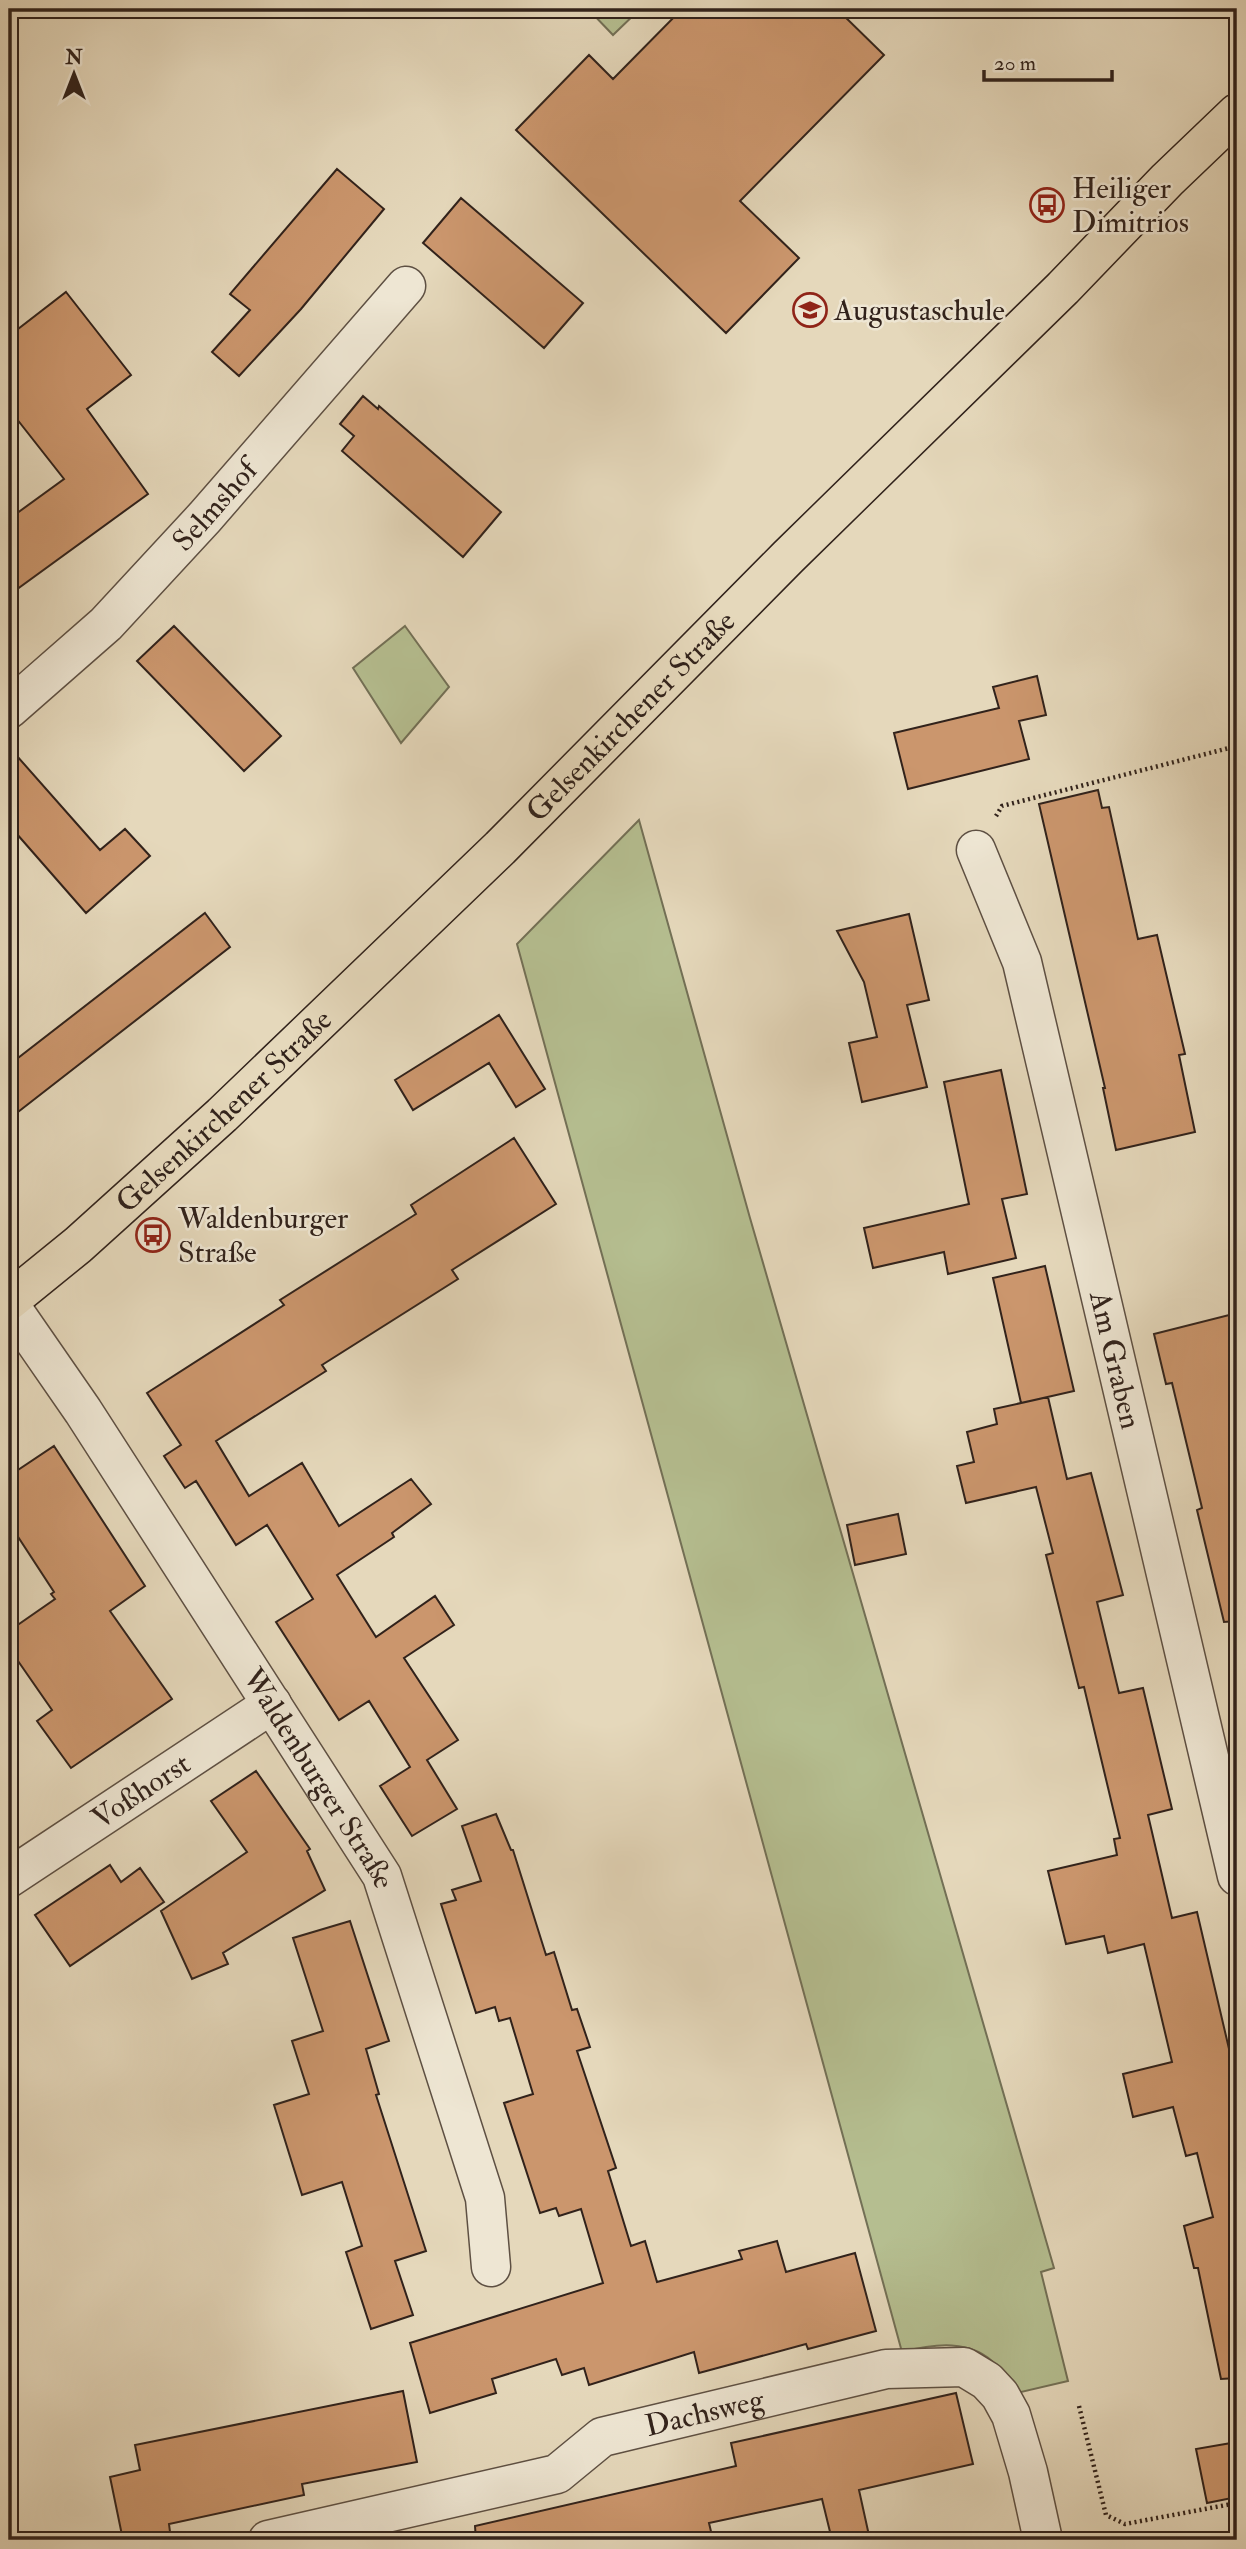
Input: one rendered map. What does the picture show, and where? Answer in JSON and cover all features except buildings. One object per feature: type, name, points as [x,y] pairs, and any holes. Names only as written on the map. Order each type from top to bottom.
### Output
[{"type":"main road","name":"Gelsenkirchener Straße","points":[[9,1303],[78,1245],[222,1115],[500,848],[788,557],[1063,288],[1167,180],[1220,145],[1237,113]]},
{"type":"street","name":"Selmshof","points":[[9,709],[106,624],[205,517],[406,286]]},
{"type":"street","name":"Am Graben","points":[[976,850],[1023,962],[1237,1876]]},
{"type":"street","name":"Waldenburger Straße","points":[[9,1303],[83,1411],[382,1876],[485,2198],[491,2267]]},
{"type":"street","name":"Voßhorst","points":[[9,1878],[272,1704]]},
{"type":"street","name":"Dachsweg","points":[[268,2540],[557,2474],[602,2437],[886,2369],[964,2367],[987,2381],[1000,2395],[1011,2415],[1028,2472],[1043,2540]]},
{"type":"path","points":[[976,850],[1002,806],[1237,746]]},
{"type":"path","points":[[1079,2406],[1106,2515],[1125,2524],[1237,2503]]},
{"type":"green space","points":[[588,9],[640,9],[613,35]]},
{"type":"green space","points":[[405,626],[449,687],[401,743],[353,668]]},
{"type":"green space","points":[[639,820],[750,1218],[1054,2268],[1041,2272],[1068,2381],[1017,2393],[997,2366],[976,2351],[964,2347],[939,2346],[902,2352],[517,944]]},
{"type":"place","name":"Heiliger Dimitrios","points":[[1047,205]]},
{"type":"place","name":"Augustaschule","points":[[810,310]]},
{"type":"place","name":"Waldenburger Straße","points":[[153,1235]]}]
